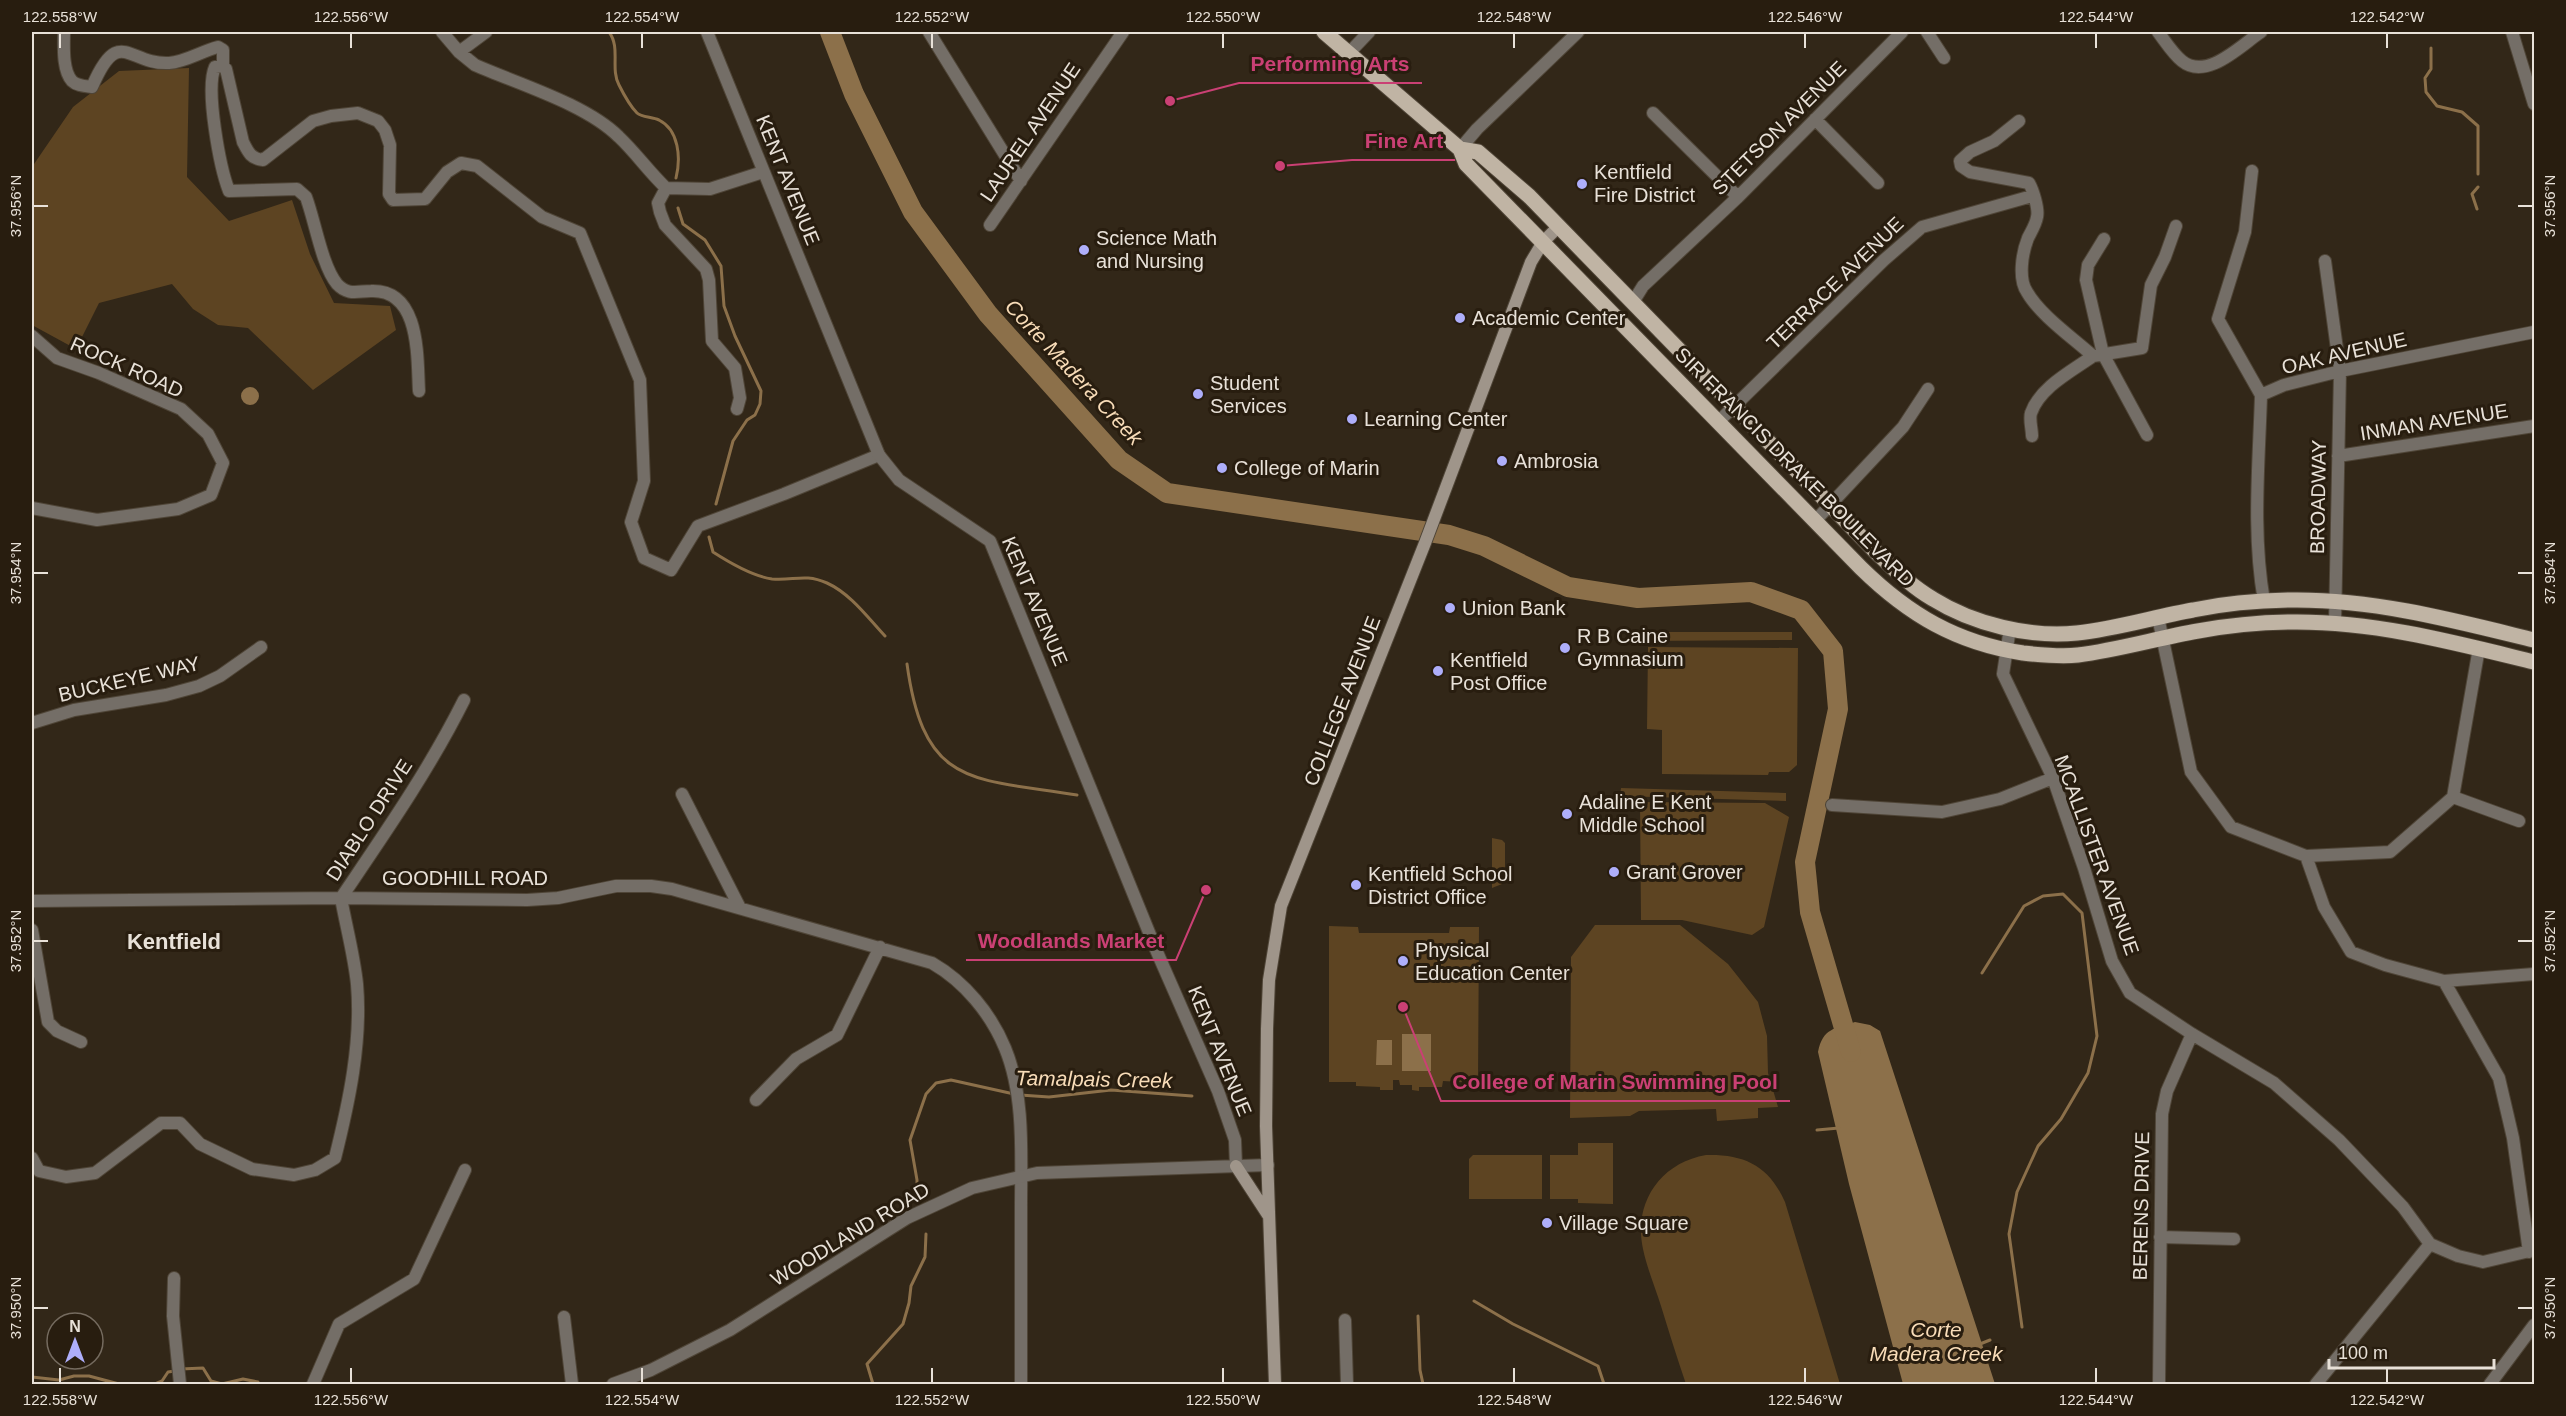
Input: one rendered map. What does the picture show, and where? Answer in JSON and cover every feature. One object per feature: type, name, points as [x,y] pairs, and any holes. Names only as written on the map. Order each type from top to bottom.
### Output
[{"type":"main road","name":"SIR FRANCIS DRAKE BOULEVARD","points":[[1324,32],[1460,149],[1466,164],[1815,521],[1877,584],[1922,619],[1976,642],[2006,650],[2040,655],[2075,656],[2198,631],[2255,624],[2335,624],[2417,634],[2535,662]]},
{"type":"main road","name":"SIR FRANCIS DRAKE BOULEVARD","points":[[1460,149],[1478,152],[1500,169],[1559,226],[1892,568],[1933,600],[1972,617],[2010,628],[2042,633],[2075,633],[2211,607],[2264,601],[2336,602],[2421,613],[2535,640]]},
{"type":"main road","name":"COLLEGE AVENUE","points":[[1275,1384],[1266,1124],[1269,980],[1281,906],[1436,513],[1531,262],[1543,242],[1559,226]]},
{"type":"main road","points":[[1236,1166],[1269,1216]]},
{"type":"street","points":[[64,32],[66,69],[72,81],[81,86],[92,87],[109,56],[119,52],[130,51],[156,62],[170,63],[218,46],[223,50],[223,66],[243,142],[248,153],[255,160],[262,160],[313,121],[358,113],[378,121],[385,130],[390,145],[389,194],[393,200],[425,199],[447,172],[461,163],[477,166],[542,217],[580,233],[640,380],[644,481],[631,522],[644,558],[670,570],[698,526],[879,455]]},
{"type":"street","points":[[442,32],[459,52],[475,65],[591,117],[618,136],[645,168],[666,188],[710,189],[764,172]]},
{"type":"street","points":[[459,52],[486,32]]},
{"type":"street","name":"KENT AVENUE","points":[[707,32],[879,455],[899,480],[982,533],[990,541],[1157,952],[1218,1091],[1235,1140],[1236,1166]]},
{"type":"street","points":[[929,32],[1021,181]]},
{"type":"street","name":"LAUREL AVENUE","points":[[990,225],[1123,32]]},
{"type":"street","points":[[1348,54],[1369,32]]},
{"type":"street","points":[[1460,149],[1477,129],[1578,32]]},
{"type":"street","name":"STETSON AVENUE","points":[[1633,302],[1643,286],[1738,197],[1902,32]]},
{"type":"street","points":[[1928,32],[1944,58]]},
{"type":"street","points":[[2158,32],[2183,62],[2198,67],[2212,65],[2261,32]]},
{"type":"street","points":[[2512,32],[2534,101]]},
{"type":"street","points":[[223,66],[215,68],[212,77],[215,131],[222,173],[228,190],[297,189],[306,197],[329,272],[339,286],[352,294],[372,291],[389,293],[404,306],[414,326],[419,392]]},
{"type":"street","points":[[1653,113],[1738,197]]},
{"type":"street","points":[[1815,119],[1878,183]]},
{"type":"street","points":[[2019,121],[1994,141],[1964,156],[1960,161],[1961,166],[1970,172],[2026,181],[2031,186],[2032,196],[2037,201],[2037,218],[2027,241],[2022,270],[2025,291],[2039,308],[2098,355],[2147,435]]},
{"type":"street","points":[[2252,171],[2245,232],[2218,319],[2261,395]]},
{"type":"street","points":[[666,188],[658,203],[665,225],[706,269],[709,280],[712,341],[735,368],[740,398],[737,409]]},
{"type":"street","name":"TERRACE AVENUE","points":[[1718,422],[1884,260],[1922,227],[2032,196]]},
{"type":"street","points":[[2032,436],[2031,414],[2042,395],[2098,355],[2142,348],[2151,285],[2165,257],[2176,226]]},
{"type":"street","points":[[2098,355],[2086,280],[2088,266],[2104,239]]},
{"type":"street","name":"BROADWAY","points":[[2325,261],[2340,371],[2335,624]]},
{"type":"street","name":"OAK AVENUE","points":[[2264,601],[2256,500],[2261,395],[2284,386],[2340,371],[2535,332]]},
{"type":"street","name":"ROCK ROAD","points":[[32,336],[57,358],[99,373],[181,410],[208,434],[223,463],[211,495],[178,509],[97,520],[32,508]]},
{"type":"street","points":[[1815,521],[1903,427],[1928,389]]},
{"type":"street","name":"INMAN AVENUE","points":[[2338,456],[2535,426]]},
{"type":"street","points":[[2158,617],[2191,772],[2231,827],[2306,856],[2390,852],[2453,797],[2479,648]]},
{"type":"street","name":"MCALLISTER AVENUE","points":[[2010,628],[2003,674],[2053,778],[2084,868],[2112,961],[2130,993],[2192,1034],[2274,1083],[2339,1140],[2403,1207],[2430,1244]]},
{"type":"street","name":"BUCKEYE WAY","points":[[32,723],[74,710],[166,695],[199,686],[220,676],[261,647]]},
{"type":"street","name":"DIABLO DRIVE","points":[[32,1158],[39,1171],[66,1177],[95,1173],[161,1123],[180,1123],[200,1144],[252,1169],[294,1175],[315,1170],[335,1158],[357,1045],[357,985],[341,898],[419,782],[444,741],[464,700]]},
{"type":"street","points":[[1832,805],[1942,812],[2000,799],[2053,778]]},
{"type":"street","points":[[682,794],[740,908]]},
{"type":"street","points":[[2453,797],[2519,821]]},
{"type":"street","points":[[2306,856],[2324,907],[2351,952],[2385,965],[2444,981],[2535,974]]},
{"type":"street","name":"GOODHILL ROAD","points":[[32,901],[341,898],[526,900],[558,898],[616,886],[651,886],[672,889],[932,963],[946,971],[970,993],[999,1034],[1016,1089],[1021,1175],[1021,1384]]},
{"type":"street","points":[[32,930],[48,1022],[57,1030],[81,1042]]},
{"type":"street","points":[[756,1100],[796,1059],[837,1035],[880,947]]},
{"type":"street","points":[[2316,1384],[2430,1244],[2458,1256],[2483,1262],[2532,1251],[2513,1138],[2499,1078],[2444,981]]},
{"type":"street","name":"BERENS DRIVE","points":[[2158,1384],[2162,1114],[2167,1091],[2192,1034]]},
{"type":"street","name":"WOODLAND ROAD","points":[[613,1384],[651,1370],[730,1330],[928,1207],[972,1188],[1021,1175],[1268,1165]]},
{"type":"street","points":[[313,1384],[339,1324],[414,1279],[465,1170]]},
{"type":"street","points":[[2160,1237],[2234,1239]]},
{"type":"street","points":[[174,1278],[173,1316],[180,1381]]},
{"type":"street","points":[[564,1317],[572,1384]]},
{"type":"street","points":[[1345,1320],[1347,1384]]},
{"type":"street","points":[[2490,1384],[2535,1325]]},
{"type":"shaded area","points":[[189,68],[187,177],[229,221],[292,200],[310,254],[334,303],[390,306],[396,330],[313,390],[248,328],[218,325],[193,309],[172,284],[99,303],[76,349],[32,325],[32,167],[73,107],[119,71]]},
{"type":"shaded area","points":[[1644,632],[1792,632],[1792,640],[1644,641]]},
{"type":"shaded area","points":[[1648,647],[1798,648],[1797,765],[1789,772],[1769,772],[1768,775],[1662,774],[1662,730],[1647,729]]},
{"type":"shaded area","points":[[1621,788],[1786,793],[1786,801],[1620,796]]},
{"type":"shaded area","points":[[1640,802],[1765,803],[1789,817],[1764,927],[1752,935],[1682,920],[1641,920]]},
{"type":"shaded area","points":[[1492,838],[1505,843],[1505,880],[1502,884],[1492,888]]},
{"type":"shaded area","points":[[1595,925],[1680,925],[1728,964],[1758,1002],[1767,1036],[1768,1073],[1778,1107],[1758,1108],[1758,1118],[1717,1121],[1716,1109],[1639,1111],[1630,1116],[1570,1118],[1571,957]]},
{"type":"shaded area","points":[[1329,926],[1358,927],[1359,933],[1449,933],[1450,927],[1479,927],[1478,1083],[1443,1081],[1442,1087],[1419,1087],[1419,1091],[1412,1090],[1412,1085],[1400,1085],[1399,1080],[1393,1080],[1393,1090],[1356,1086],[1356,1082],[1329,1082]]},
{"type":"shaded area","points":[[1578,1143],[1613,1143],[1613,1204],[1578,1203],[1578,1199],[1550,1199],[1550,1155],[1578,1155]]},
{"type":"shaded area","points":[[1473,1155],[1542,1155],[1542,1199],[1469,1199],[1469,1159]]},
{"type":"shaded area","points":[[1706,1155],[1720,1155],[1744,1160],[1763,1171],[1779,1190],[1785,1202],[1840,1384],[1686,1384],[1643,1249],[1642,1216],[1646,1201],[1663,1176],[1690,1159]]},
{"type":"water","points":[[246,387],[254,387],[259,392],[257,403],[246,405],[241,400],[241,392]]},
{"type":"water","name":"Corte Madera Creek","points":[[1855,1022],[1870,1025],[1880,1031],[1995,1384],[1903,1384],[1849,1184],[1818,1052],[1826,1034],[1835,1028]]},
{"type":"water","points":[[1402,1034],[1431,1034],[1431,1071],[1402,1071]]},
{"type":"water","points":[[1377,1040],[1392,1040],[1392,1065],[1376,1065]]},
{"type":"waterway","points":[[609,32],[613,38],[615,51],[616,78],[627,100],[639,114],[659,120],[671,130],[678,153],[676,178]]},
{"type":"waterway","name":"Corte Madera Creek","points":[[830,32],[854,94],[913,212],[988,314],[1119,460],[1167,493],[1449,535],[1484,546],[1568,587],[1638,598],[1751,592],[1801,610],[1833,651],[1838,709],[1805,862],[1810,912],[1851,1052]]},
{"type":"waterway","points":[[2431,48],[2431,69],[2425,78],[2426,92],[2437,106],[2462,112],[2478,126],[2478,174]]},
{"type":"waterway","points":[[2477,209],[2472,194],[2478,187]]},
{"type":"waterway","points":[[678,208],[683,224],[705,240],[721,266],[724,306],[735,336],[761,391],[760,404],[755,415],[747,420],[733,441],[716,504]]},
{"type":"waterway","points":[[709,537],[713,552],[749,572],[772,579],[812,578],[836,588],[859,607],[885,636]]},
{"type":"waterway","points":[[907,664],[915,705],[926,734],[941,755],[959,770],[982,779],[1009,785],[1077,795]]},
{"type":"waterway","points":[[1982,973],[2024,906],[2043,896],[2063,894],[2082,913],[2097,1036],[2088,1073],[2061,1119],[2038,1146],[2017,1192],[2009,1234],[2022,1327]]},
{"type":"waterway","name":"Tamalpais Creek","points":[[917,1195],[917,1180],[910,1140],[926,1094],[936,1083],[951,1080],[1014,1094]]},
{"type":"waterway","name":"Tamalpais Creek","points":[[1020,1095],[1049,1097],[1111,1090],[1192,1096]]},
{"type":"waterway","points":[[1817,1130],[1839,1128]]},
{"type":"waterway","name":"Tamalpais Creek","points":[[873,1384],[867,1364],[903,1324],[911,1286],[925,1257],[926,1234]]},
{"type":"waterway","points":[[1474,1301],[1513,1324],[1598,1366],[1604,1384]]},
{"type":"waterway","name":"Tamalpais Creek","points":[[1418,1316],[1420,1370],[1423,1384]]},
{"type":"waterway","points":[[1980,1344],[1990,1340]]},
{"type":"waterway","name":"Tamalpais Creek","points":[[181,1369],[203,1368],[211,1381],[222,1384],[243,1379],[258,1382],[258,1384]]},
{"type":"waterway","name":"Tamalpais Creek","points":[[155,1384],[162,1381],[168,1372],[175,1371]]},
{"type":"waterway","name":"Tamalpais Creek","points":[[32,1377],[59,1380],[74,1376],[89,1376],[119,1384]]},
{"type":"place","name":"Performing Arts","points":[[1170,101]]},
{"type":"place","name":"Fine Art","points":[[1280,166]]},
{"type":"place","name":"Kentfield Fire District","points":[[1582,184]]},
{"type":"place","name":"Science Math and Nursing","points":[[1084,250]]},
{"type":"place","name":"Academic Center","points":[[1460,318]]},
{"type":"place","name":"Student Services","points":[[1198,394]]},
{"type":"place","name":"Learning Center","points":[[1352,419]]},
{"type":"place","name":"Ambrosia","points":[[1502,461]]},
{"type":"place","name":"College of Marin","points":[[1222,468]]},
{"type":"place","name":"Union Bank","points":[[1450,608]]},
{"type":"place","name":"R B Caine Gymnasium","points":[[1565,648]]},
{"type":"place","name":"Kentfield Post Office","points":[[1438,671]]},
{"type":"place","name":"Adaline E Kent Middle School","points":[[1567,814]]},
{"type":"place","name":"Grant Grover","points":[[1614,872]]},
{"type":"place","name":"Kentfield School District Office","points":[[1356,885]]},
{"type":"place","name":"Woodlands Market","points":[[1206,890]]},
{"type":"place","name":"Physical Education Center","points":[[1403,961]]},
{"type":"place","name":"College of Marin Swimming Pool","points":[[1403,1007]]},
{"type":"place","name":"Village Square","points":[[1547,1223]]},
{"type":"district","name":"Kentfield","points":[[174,941]]}]
